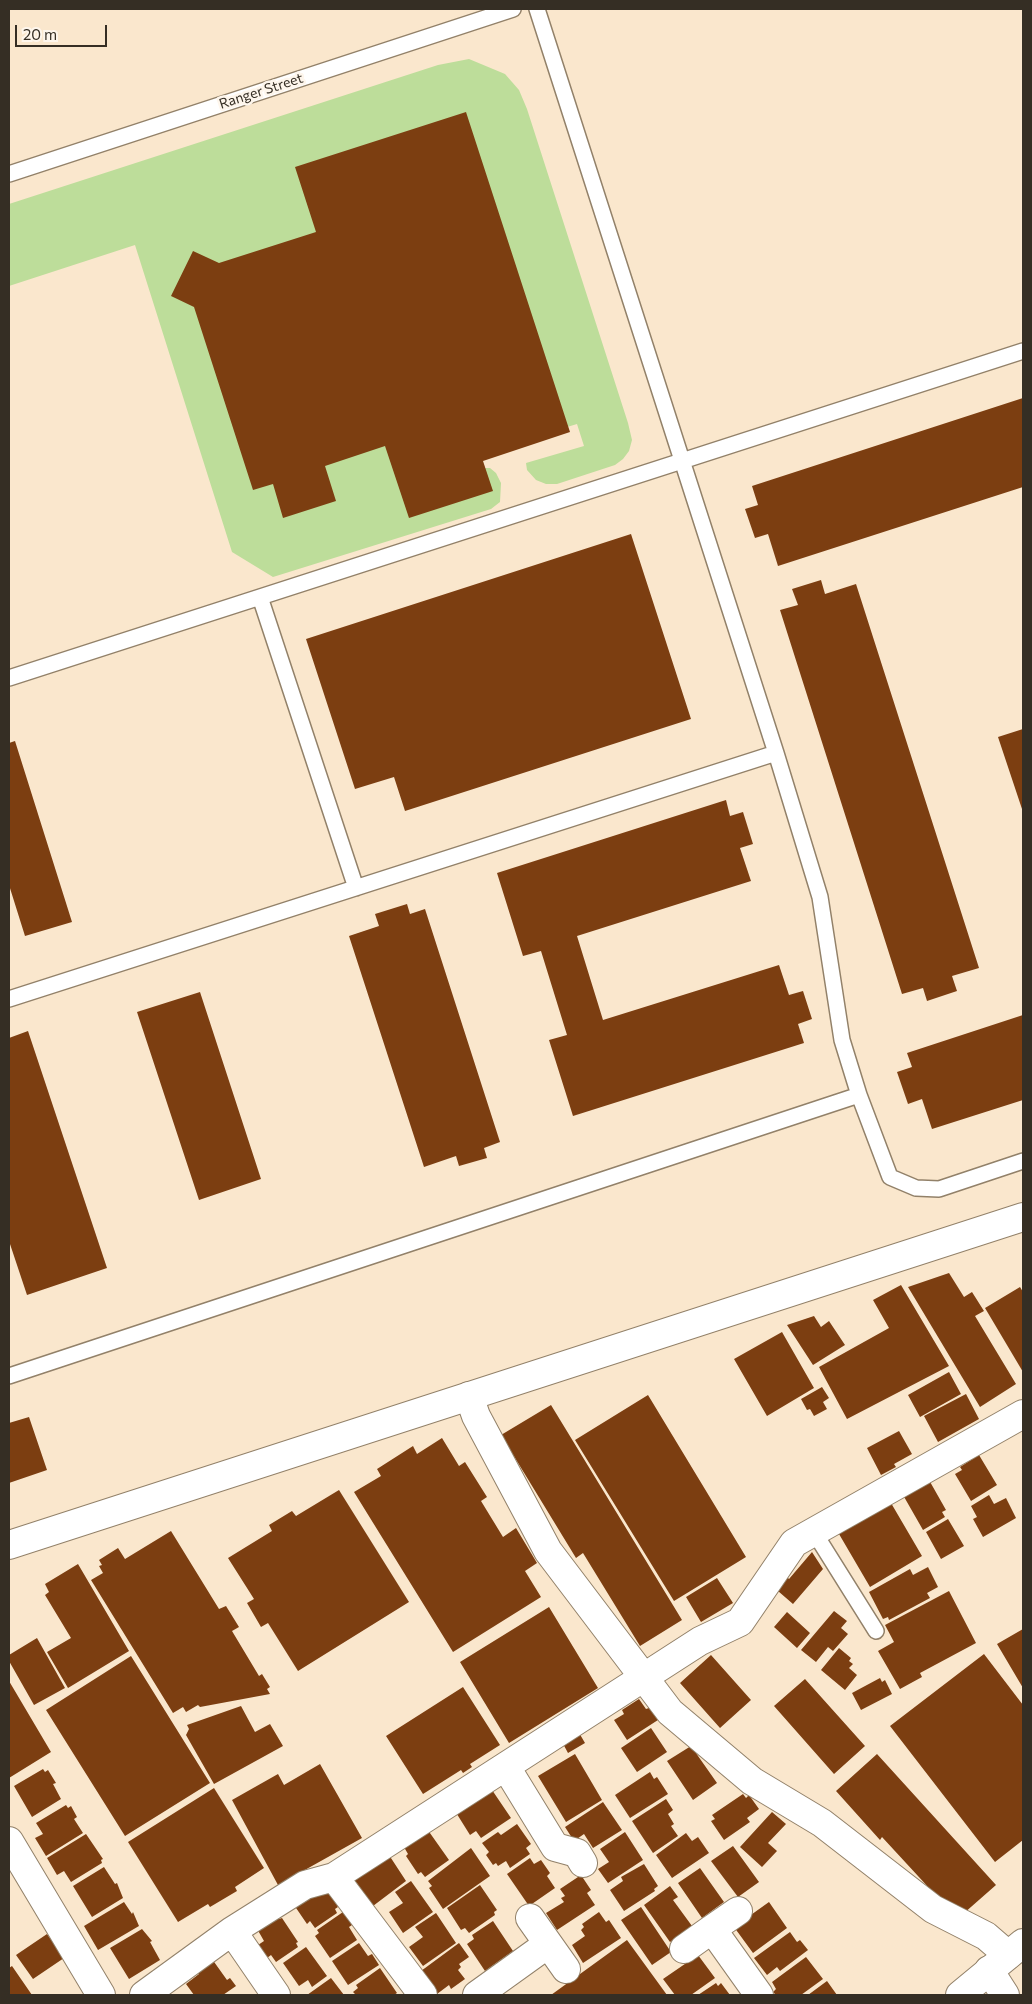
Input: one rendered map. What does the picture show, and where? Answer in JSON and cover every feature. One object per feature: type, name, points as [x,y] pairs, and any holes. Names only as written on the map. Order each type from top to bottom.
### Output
[{"type":"street","points":[[9,1545],[1023,1217]]},
{"type":"street","points":[[469,1396],[476,1416],[548,1551],[670,1712],[752,1781],[822,1823],[933,1909],[986,1936],[1007,1956],[1005,1995]]},
{"type":"street","points":[[144,1995],[232,1931],[305,1885],[334,1877],[700,1641],[740,1622],[794,1543],[1023,1414]]},
{"type":"street","points":[[506,1767],[555,1847],[577,1853],[583,1863]]},
{"type":"street","points":[[9,1841],[100,1995]]},
{"type":"street","points":[[334,1877],[423,1995]]},
{"type":"street","points":[[684,1949],[738,1911]]},
{"type":"street","points":[[530,1918],[566,1969]]},
{"type":"street","points":[[712,1929],[759,1995]]},
{"type":"street","points":[[232,1931],[276,1995]]},
{"type":"street","points":[[477,1995],[548,1944]]},
{"type":"street","points":[[960,1995],[1007,1956]]},
{"type":"lane","name":"Ranger Street","points":[[9,174],[513,9]]},
{"type":"lane","points":[[536,9],[776,753],[820,897],[842,1040],[859,1095],[890,1176],[916,1188],[939,1189],[1023,1161]]},
{"type":"lane","points":[[9,678],[1023,351]]},
{"type":"lane","points":[[260,597],[356,888]]},
{"type":"lane","points":[[9,999],[776,753]]},
{"type":"lane","points":[[9,1376],[859,1095]]},
{"type":"lane","points":[[814,1532],[876,1631]]},
{"type":"green space","points":[[469,59],[505,74],[519,90],[527,109],[628,423],[632,440],[629,451],[615,465],[557,484],[546,484],[536,480],[527,470],[526,463],[584,446],[577,424],[475,455],[480,468],[490,468],[496,473],[501,483],[500,502],[491,509],[273,577],[232,552],[135,245],[9,286],[9,204],[438,65]]},
{"type":"building","points":[[466,112],[570,432],[483,461],[493,491],[409,518],[385,446],[325,466],[336,501],[283,518],[273,484],[253,490],[194,307],[171,296],[193,251],[219,263],[316,232],[295,167]]},
{"type":"building","points":[[1023,398],[1023,487],[778,566],[768,534],[755,538],[745,509],[758,505],[752,486]]},
{"type":"building","points":[[631,534],[691,719],[405,811],[394,777],[355,789],[306,639]]},
{"type":"building","points":[[821,580],[825,594],[856,584],[979,968],[952,976],[957,991],[927,1001],[923,988],[902,994],[780,610],[798,605],[792,589]]},
{"type":"building","points":[[1023,729],[1023,812],[998,737]]},
{"type":"building","points":[[15,741],[72,922],[25,936],[9,885],[9,743]]},
{"type":"building","points":[[726,800],[730,816],[743,812],[753,844],[740,848],[751,881],[577,936],[603,1020],[779,965],[789,995],[803,991],[812,1019],[798,1024],[804,1043],[573,1116],[549,1040],[567,1035],[541,951],[523,956],[497,873]]},
{"type":"building","points":[[407,904],[410,914],[425,909],[500,1142],[484,1148],[487,1158],[459,1166],[456,1156],[424,1167],[349,936],[379,926],[375,914]]},
{"type":"building","points":[[200,992],[261,1179],[199,1200],[137,1012]]},
{"type":"building","points":[[1023,1015],[1023,1100],[932,1129],[922,1099],[908,1104],[897,1072],[912,1067],[907,1053]]},
{"type":"building","points":[[28,1031],[107,1268],[27,1295],[9,1241],[9,1038]]},
{"type":"building","points":[[949,1273],[964,1297],[972,1292],[984,1311],[975,1316],[1016,1384],[980,1407],[908,1287]]},
{"type":"building","points":[[901,1285],[949,1366],[847,1419],[819,1367],[889,1328],[873,1300]]},
{"type":"building","points":[[1020,1287],[1023,1292],[1023,1372],[985,1308]]},
{"type":"building","points":[[814,1316],[821,1327],[829,1321],[845,1345],[813,1365],[787,1325]]},
{"type":"building","points":[[782,1332],[814,1388],[767,1416],[734,1359]]},
{"type":"building","points":[[949,1372],[961,1394],[920,1417],[908,1395]]},
{"type":"building","points":[[822,1387],[829,1398],[823,1402],[827,1409],[814,1416],[810,1409],[807,1410],[801,1399]]},
{"type":"building","points":[[966,1394],[979,1419],[938,1442],[924,1416]]},
{"type":"building","points":[[648,1395],[746,1557],[674,1601],[575,1440]]},
{"type":"building","points":[[551,1405],[682,1620],[640,1646],[583,1553],[576,1558],[501,1435]]},
{"type":"building","points":[[29,1417],[47,1470],[9,1483],[9,1423]]},
{"type":"building","points":[[899,1431],[912,1454],[894,1464],[896,1467],[881,1475],[867,1448]]},
{"type":"building","points":[[442,1438],[459,1466],[465,1462],[487,1497],[481,1501],[503,1537],[516,1528],[537,1563],[525,1571],[541,1597],[453,1652],[354,1492],[381,1476],[377,1469],[413,1446],[417,1454]]},
{"type":"building","points":[[979,1455],[997,1485],[971,1501],[955,1474],[962,1470],[960,1467]]},
{"type":"building","points":[[929,1480],[946,1510],[942,1512],[945,1517],[923,1530],[903,1495]]},
{"type":"building","points":[[339,1490],[409,1602],[298,1671],[268,1623],[261,1627],[247,1603],[254,1599],[228,1558],[272,1531],[269,1525],[292,1511],[296,1516]]},
{"type":"building","points":[[989,1495],[994,1504],[1006,1498],[1016,1518],[983,1537],[973,1519],[977,1517],[971,1506]]},
{"type":"building","points":[[891,1503],[922,1556],[870,1587],[839,1534]]},
{"type":"building","points":[[948,1519],[964,1546],[941,1559],[926,1532]]},
{"type":"building","points":[[171,1531],[219,1609],[226,1606],[239,1627],[232,1631],[259,1676],[262,1674],[270,1687],[267,1689],[270,1694],[200,1707],[198,1705],[186,1712],[183,1707],[173,1713],[91,1580],[103,1573],[99,1566],[102,1565],[99,1560],[118,1548],[125,1559]]},
{"type":"building","points":[[812,1552],[823,1569],[793,1604],[778,1591],[781,1588],[779,1586],[787,1577],[789,1579]]},
{"type":"building","points":[[78,1564],[129,1651],[68,1688],[47,1652],[71,1638],[45,1595],[49,1592],[45,1584]]},
{"type":"building","points":[[928,1567],[938,1587],[927,1593],[930,1598],[889,1620],[888,1617],[883,1619],[869,1592],[910,1569],[913,1575]]},
{"type":"building","points":[[717,1578],[733,1603],[701,1622],[686,1597]]},
{"type":"building","points":[[949,1591],[976,1643],[920,1673],[922,1677],[900,1689],[878,1651],[894,1642],[885,1625]]},
{"type":"building","points":[[549,1607],[598,1688],[509,1743],[460,1662]]},
{"type":"building","points":[[834,1611],[847,1621],[841,1628],[848,1634],[833,1651],[828,1647],[816,1662],[801,1650]]},
{"type":"building","points":[[787,1612],[810,1633],[797,1648],[774,1627]]},
{"type":"building","points":[[1023,1629],[1023,1688],[997,1644]]},
{"type":"building","points":[[37,1638],[65,1688],[34,1705],[9,1661],[9,1655]]},
{"type":"building","points":[[839,1648],[851,1658],[849,1661],[853,1664],[849,1668],[857,1675],[845,1690],[821,1670]]},
{"type":"building","points":[[984,1654],[1023,1705],[1023,1840],[995,1862],[890,1726]]},
{"type":"building","points":[[711,1655],[751,1700],[720,1728],[680,1683]]},
{"type":"building","points":[[131,1656],[210,1783],[125,1836],[46,1710]]},
{"type":"building","points":[[880,1678],[882,1682],[885,1680],[892,1694],[861,1710],[852,1693]]},
{"type":"building","points":[[805,1679],[865,1746],[834,1774],[774,1706]]},
{"type":"building","points":[[9,1681],[51,1752],[9,1778]]},
{"type":"building","points":[[463,1687],[500,1745],[470,1764],[472,1767],[463,1773],[461,1770],[423,1794],[386,1736]]},
{"type":"building","points":[[639,1699],[646,1709],[649,1708],[658,1720],[627,1740],[614,1720],[624,1714],[622,1710]]},
{"type":"building","points":[[241,1706],[255,1732],[270,1724],[283,1746],[214,1784],[186,1735],[189,1729],[187,1725]]},
{"type":"building","points":[[651,1728],[667,1752],[637,1772],[621,1748]]},
{"type":"building","points":[[578,1731],[585,1743],[568,1753],[561,1740]]},
{"type":"building","points":[[691,1746],[717,1783],[693,1800],[667,1761]]},
{"type":"building","points":[[575,1754],[602,1800],[566,1822],[538,1776]]},
{"type":"building","points":[[877,1754],[996,1885],[963,1914],[942,1902],[882,1837],[880,1840],[836,1791]]},
{"type":"building","points":[[320,1764],[362,1838],[278,1885],[232,1800],[278,1774],[284,1785]]},
{"type":"building","points":[[43,1769],[45,1772],[48,1770],[56,1783],[53,1784],[61,1799],[32,1817],[14,1786]]},
{"type":"building","points":[[650,1772],[654,1779],[657,1777],[668,1794],[630,1818],[615,1795]]},
{"type":"building","points":[[490,1787],[511,1818],[481,1838],[476,1831],[470,1835],[455,1811]]},
{"type":"building","points":[[214,1788],[264,1868],[235,1887],[237,1891],[210,1907],[208,1904],[178,1922],[128,1842]]},
{"type":"building","points":[[743,1794],[746,1798],[749,1795],[759,1809],[747,1818],[750,1822],[724,1840],[711,1821],[715,1819],[712,1815]]},
{"type":"building","points":[[666,1799],[673,1810],[668,1814],[674,1824],[671,1826],[678,1836],[653,1853],[632,1821]]},
{"type":"building","points":[[603,1802],[622,1830],[593,1848],[584,1834],[574,1841],[565,1827]]},
{"type":"building","points":[[66,1805],[68,1808],[71,1806],[77,1817],[74,1819],[83,1833],[46,1856],[35,1838],[43,1834],[36,1823]]},
{"type":"building","points":[[772,1812],[786,1824],[768,1843],[777,1851],[762,1867],[740,1847]]},
{"type":"building","points":[[517,1824],[531,1844],[526,1848],[530,1854],[510,1868],[506,1861],[498,1866],[496,1863],[493,1865],[486,1855],[489,1852],[482,1843],[498,1832],[501,1835]]},
{"type":"building","points":[[425,1826],[449,1860],[425,1877],[421,1872],[418,1874],[406,1856],[408,1854],[401,1842]]},
{"type":"building","points":[[625,1832],[643,1860],[608,1883],[598,1869],[609,1862],[600,1849]]},
{"type":"building","points":[[686,1833],[692,1841],[698,1837],[709,1853],[672,1878],[656,1855]]},
{"type":"building","points":[[86,1834],[103,1859],[101,1860],[102,1863],[71,1882],[64,1871],[57,1875],[47,1858]]},
{"type":"building","points":[[733,1846],[759,1882],[738,1897],[711,1861]]},
{"type":"building","points":[[471,1848],[490,1876],[443,1909],[429,1888],[432,1886],[428,1881]]},
{"type":"building","points":[[389,1855],[406,1881],[373,1906],[354,1879]]},
{"type":"building","points":[[530,1858],[534,1864],[541,1860],[550,1873],[547,1876],[555,1888],[529,1906],[507,1874]]},
{"type":"building","points":[[644,1864],[658,1886],[654,1889],[655,1891],[624,1911],[610,1890],[623,1881],[621,1877]]},
{"type":"building","points":[[104,1867],[115,1884],[117,1883],[123,1898],[92,1917],[73,1886]]},
{"type":"building","points":[[700,1868],[724,1902],[702,1918],[678,1883]]},
{"type":"building","points":[[581,1875],[591,1890],[587,1893],[595,1905],[557,1930],[546,1913],[564,1902],[561,1898],[565,1896],[560,1889]]},
{"type":"building","points":[[411,1881],[433,1912],[403,1933],[389,1912],[403,1903],[395,1892]]},
{"type":"building","points":[[480,1885],[497,1910],[494,1912],[495,1915],[469,1933],[465,1928],[461,1930],[447,1908]]},
{"type":"building","points":[[670,1886],[678,1897],[673,1900],[692,1926],[670,1942],[644,1905]]},
{"type":"building","points":[[325,1887],[338,1907],[335,1909],[337,1913],[315,1928],[310,1921],[307,1924],[294,1905]]},
{"type":"building","points":[[124,1902],[132,1914],[133,1912],[139,1926],[98,1950],[84,1926]]},
{"type":"building","points":[[769,1902],[787,1928],[753,1953],[734,1927]]},
{"type":"building","points":[[641,1907],[671,1952],[652,1965],[621,1920]]},
{"type":"building","points":[[343,1912],[352,1925],[349,1927],[357,1940],[330,1958],[315,1936],[319,1933],[317,1930]]},
{"type":"building","points":[[599,1912],[606,1922],[609,1920],[621,1938],[583,1963],[572,1945],[585,1936],[581,1930],[584,1927],[582,1924]]},
{"type":"building","points":[[436,1913],[456,1943],[423,1966],[409,1947],[423,1937],[415,1927]]},
{"type":"building","points":[[275,1914],[279,1919],[282,1918],[298,1942],[296,1943],[298,1947],[276,1962],[271,1955],[267,1958],[258,1945],[264,1941],[256,1927]]},
{"type":"building","points":[[493,1921],[513,1951],[485,1971],[467,1944],[474,1939],[472,1935]]},
{"type":"building","points":[[142,1929],[152,1941],[150,1942],[160,1960],[129,1979],[110,1948]]},
{"type":"building","points":[[790,1932],[797,1942],[800,1940],[808,1950],[780,1971],[777,1967],[767,1975],[754,1958]]},
{"type":"building","points":[[47,1934],[64,1958],[33,1979],[16,1955]]},
{"type":"building","points":[[627,1940],[667,1995],[551,1995]]},
{"type":"building","points":[[359,1943],[368,1956],[372,1954],[379,1965],[348,1985],[332,1961]]},
{"type":"building","points":[[459,1943],[469,1957],[459,1964],[461,1967],[458,1970],[465,1979],[451,1989],[449,1985],[437,1994],[421,1971]]},
{"type":"building","points":[[306,1947],[327,1976],[312,1987],[308,1980],[299,1986],[283,1963]]},
{"type":"building","points":[[698,1955],[715,1978],[691,1995],[675,1995],[663,1979]]},
{"type":"building","points":[[806,1957],[823,1979],[801,1995],[776,1995],[773,1992],[776,1989],[772,1982]]},
{"type":"building","points":[[212,1959],[227,1980],[230,1978],[236,1986],[223,1995],[194,1995],[186,1984],[199,1974],[196,1970]]},
{"type":"building","points":[[12,1966],[32,1995],[9,1995],[9,1968]]},
{"type":"building","points":[[380,1968],[397,1993],[394,1995],[356,1995],[353,1992],[358,1988],[356,1985]]},
{"type":"building","points":[[331,1978],[344,1995],[307,1995]]},
{"type":"building","points":[[827,1981],[837,1995],[808,1995]]},
{"type":"building","points":[[716,1983],[718,1986],[721,1983],[730,1995],[698,1995]]}]
